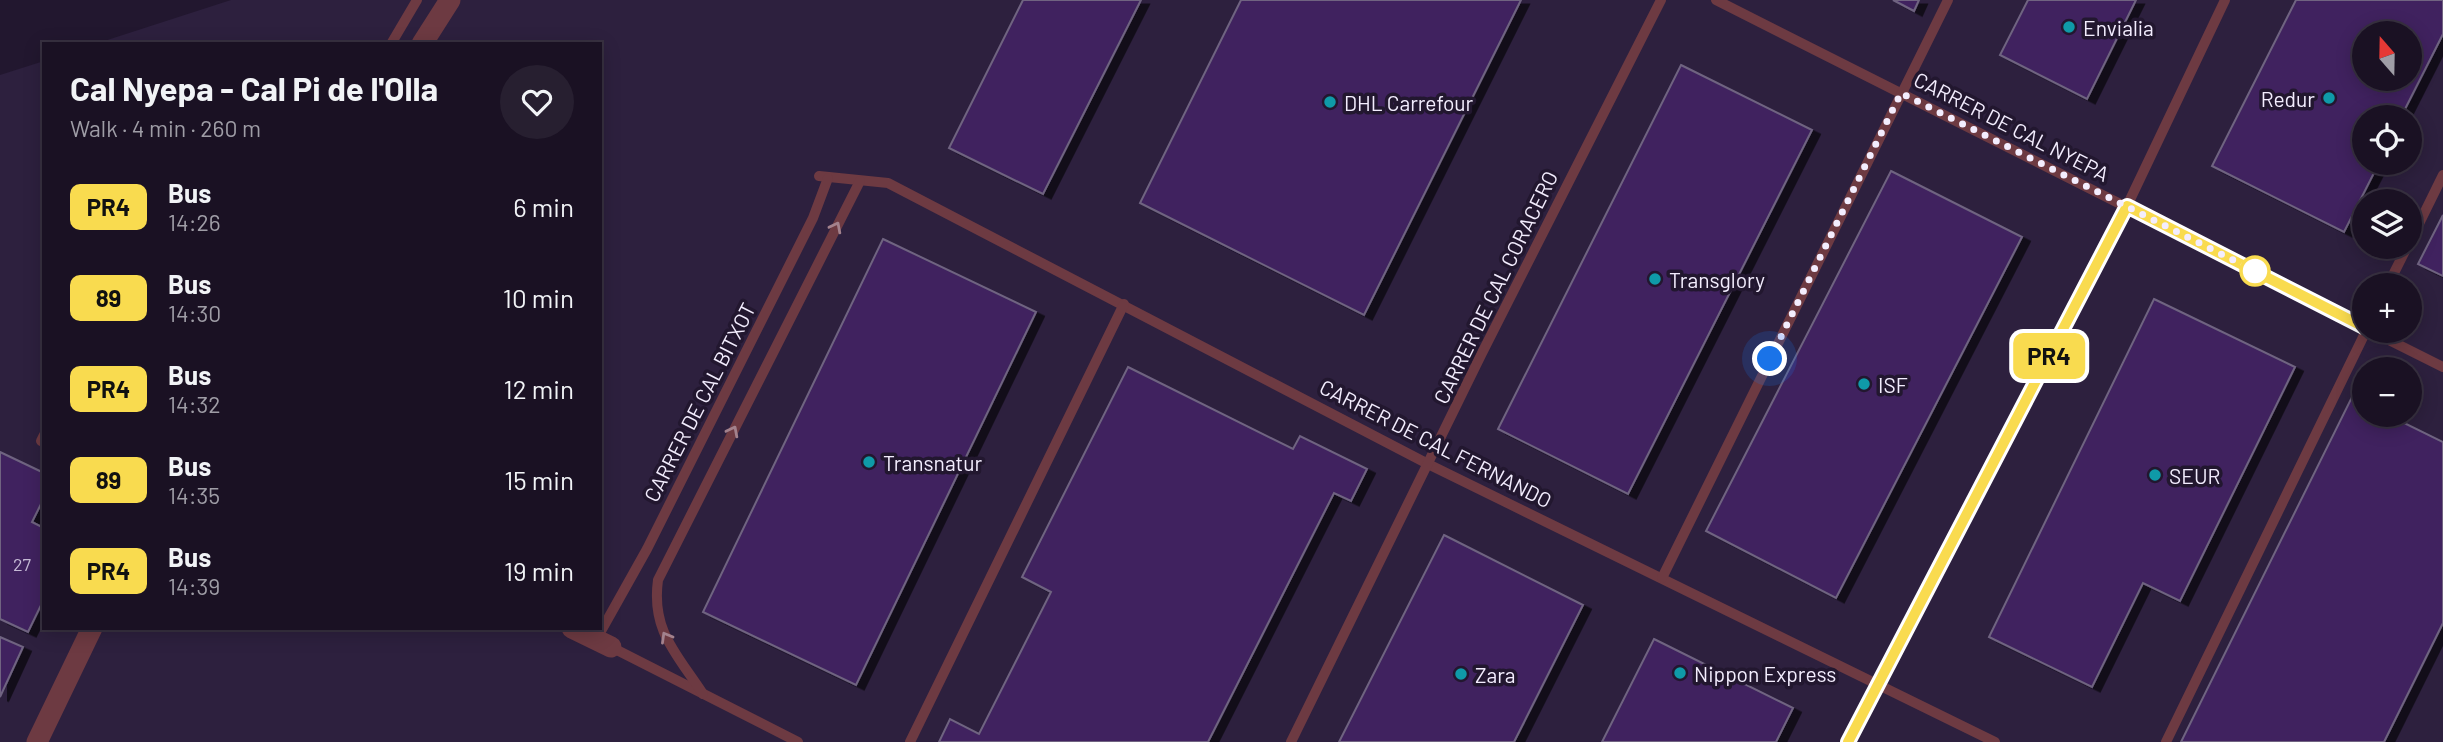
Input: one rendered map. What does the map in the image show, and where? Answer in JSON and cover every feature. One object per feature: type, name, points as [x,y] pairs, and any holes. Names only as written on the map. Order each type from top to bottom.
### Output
[{"type":"street","points":[[423,42],[450,0]]},
{"type":"street","points":[[37,742],[91,630]]},
{"type":"street","points":[[576,630],[603,644]]},
{"type":"lane","points":[[392,42],[417,0]]},
{"type":"lane","name":"CARRER DE CAL CORACERO","points":[[1292,742],[1430,465],[1481,355],[1661,0]]},
{"type":"lane","name":"CARRER DE CAL NYEPA","points":[[1716,0],[2352,322]]},
{"type":"lane","points":[[1662,578],[1948,0]]},
{"type":"lane","points":[[1848,742],[2127,206],[2225,0]]},
{"type":"lane","points":[[2422,218],[2443,175]]},
{"type":"lane","name":"CARRER DE CAL FERNANDO","points":[[823,177],[888,183],[1430,465],[1878,682],[1995,742]]},
{"type":"lane","name":"CARRER DE CAL BITXOT","points":[[603,644],[647,549],[794,255],[823,177]]},
{"type":"lane","points":[[704,694],[663,635],[654,599],[658,580],[860,181]]},
{"type":"lane","points":[[910,742],[1124,304]]},
{"type":"lane","points":[[2166,742],[2358,343]]},
{"type":"lane","points":[[2395,343],[2443,367]]},
{"type":"lane","points":[[603,644],[797,742]]},
{"type":"shaded area","points":[[231,0],[2443,0],[2443,742],[0,742],[0,75],[42,62],[42,630],[602,630],[602,42],[101,42]]},
{"type":"building","points":[[1023,0],[1141,0],[1043,194],[949,148]]},
{"type":"building","name":"DHL Carrefour","points":[[1241,0],[1521,0],[1364,315],[1140,203]]},
{"type":"building","points":[[1893,0],[1919,0],[1914,11]]},
{"type":"building","name":"Envialia","points":[[2028,0],[2136,0],[2087,99],[2000,55]]},
{"type":"building","name":"Redur","points":[[2296,0],[2443,0],[2443,34],[2422,76],[2422,21],[2352,21],[2352,91],[2414,91],[2407,105],[2352,105],[2352,175],[2373,175],[2366,189],[2352,189],[2352,216],[2344,232],[2212,166]]},
{"type":"building","name":"Transglory","points":[[1681,65],[1812,130],[1628,494],[1498,429]]},
{"type":"building","name":"ISF","points":[[1891,171],[2022,237],[1836,598],[1706,531]]},
{"type":"building","points":[[2443,215],[2443,276],[2418,264]]},
{"type":"building","name":"Transnatur","points":[[883,239],[1036,312],[856,685],[703,612]]},
{"type":"building","name":"SEUR","points":[[2154,299],[2295,367],[2180,601],[2143,583],[2092,687],[1989,637]]},
{"type":"building","points":[[1128,367],[1293,449],[1300,436],[1367,469],[1351,501],[1334,493],[1208,742],[939,742],[950,719],[979,734],[1051,592],[1022,577]]},
{"type":"building","points":[[2352,397],[2352,427],[2412,427],[2443,442],[2443,623],[2384,742],[2181,742]]},
{"type":"building","points":[[0,452],[42,472],[42,502],[32,522],[42,527],[42,603],[28,632],[0,619]]},
{"type":"building","name":"Zara","points":[[1444,535],[1583,605],[1514,742],[1339,742]]},
{"type":"building","points":[[0,637],[23,647],[0,697]]},
{"type":"building","name":"Nippon Express","points":[[1654,639],[1793,708],[1776,742],[1602,742]]},
{"type":"bus line","name":"PR4","points":[[1848,742],[2127,206],[2352,321]]},
{"type":"place","name":"Envialia","points":[[2069,27]]},
{"type":"place","name":"Redur","points":[[2329,98]]},
{"type":"place","name":"DHL Carrefour","points":[[1330,102]]},
{"type":"place","name":"Transglory","points":[[1655,279]]},
{"type":"place","name":"ISF","points":[[1864,384]]},
{"type":"place","name":"Transnatur","points":[[869,462]]},
{"type":"place","name":"SEUR","points":[[2155,475]]},
{"type":"place","name":"Nippon Express","points":[[1680,673]]},
{"type":"place","name":"Zara","points":[[1461,674]]},
{"type":"route","points":[[1770,359],[1901,93],[2255,271]]}]
